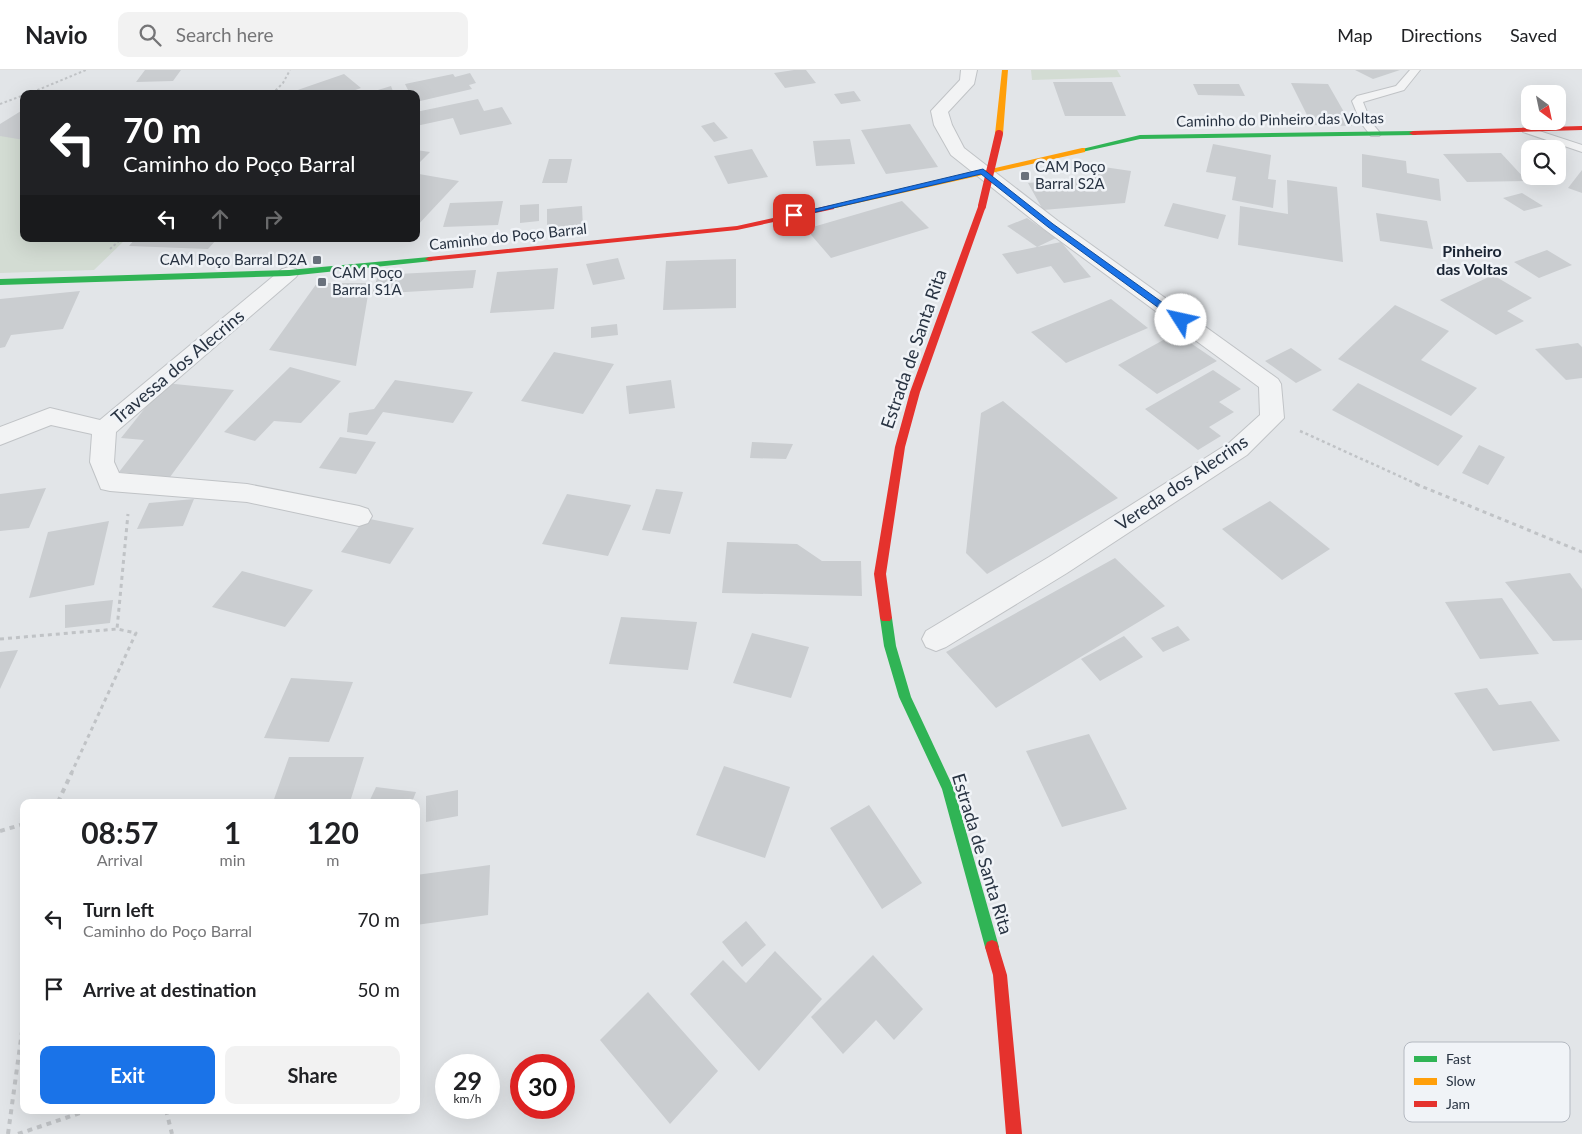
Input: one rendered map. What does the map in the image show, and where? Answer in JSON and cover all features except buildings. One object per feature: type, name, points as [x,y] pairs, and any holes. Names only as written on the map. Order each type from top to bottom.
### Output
[{"type":"street","points":[[969,70],[968,82],[940,111],[943,125],[957,151],[1059,231],[1270,384],[1272,418]]},
{"type":"street","name":"Estrada de Santa Rita","points":[[1005,70],[999,134],[982,206],[915,392],[902,437],[880,574],[890,646],[905,697],[948,790],[1000,975],[1014,1134]]},
{"type":"street","name":"Caminho do Pinheiro das Voltas","points":[[1566,129],[1582,128]]},
{"type":"street","name":"Caminho do Pinheiro das Voltas","points":[[983,172],[1140,137],[1527,130]]},
{"type":"street","name":"Caminho do Poço Barral","points":[[0,282],[289,273],[737,228],[983,172]]},
{"type":"street","name":"Travessa dos Alecrins","points":[[0,436],[50,416],[104,429],[289,273]]},
{"type":"street","name":"Vereda dos Alecrins","points":[[936,639],[1058,566],[1238,449],[1272,418]]},
{"type":"street","points":[[104,429],[102,462],[110,482],[247,493],[359,516]]},
{"type":"lane","points":[[1375,134],[1366,123],[1358,101],[1361,98],[1400,88],[1415,70]]},
{"type":"lane","points":[[1527,130],[1582,148]]},
{"type":"path","points":[[39,90],[84,73],[86,70]]},
{"type":"path","points":[[276,90],[283,83],[290,70]]},
{"type":"path","points":[[0,104],[20,96]]},
{"type":"path","points":[[1272,418],[1386,472],[1510,525],[1582,552]]},
{"type":"path","points":[[118,629],[131,484]]},
{"type":"path","points":[[0,639],[118,629],[136,633],[59,799]]},
{"type":"path","points":[[0,831],[20,825]]},
{"type":"path","points":[[8,1134],[20,1046]]},
{"type":"path","points":[[18,1134],[77,1114]]},
{"type":"path","points":[[167,1114],[172,1134]]},
{"type":"shaded area","points":[[1031,70],[1117,70],[1121,77],[1032,80]]},
{"type":"shaded area","points":[[0,135],[20,137],[20,242],[123,242],[94,270],[0,273]]},
{"type":"traffic: fast","points":[[1082,150],[1140,137],[1413,133]]},
{"type":"traffic: fast","points":[[0,282],[289,273],[429,259]]},
{"type":"traffic: fast","points":[[886,618],[890,646],[905,697],[948,789],[992,947]]},
{"type":"traffic: slow","points":[[999,134],[1005,70]]},
{"type":"traffic: slow","points":[[831,207],[1082,150]]},
{"type":"traffic: jam","points":[[1413,133],[1582,128]]},
{"type":"traffic: jam","points":[[982,206],[999,134]]},
{"type":"traffic: jam","points":[[886,618],[880,574],[900,447],[915,392],[982,206]]},
{"type":"traffic: jam","points":[[429,259],[737,228],[831,207]]},
{"type":"traffic: jam","points":[[992,947],[1000,975],[1014,1134]]},
{"type":"place","name":"CAM Poço Barral S2A","points":[[1025,176]]},
{"type":"place","name":"CAM Poço Barral D2A","points":[[317,260]]},
{"type":"place","name":"CAM Poço Barral S1A","points":[[322,282]]},
{"type":"district","name":"Pinheiro das Voltas","points":[[1472,260]]},
{"type":"route","points":[[794,215],[983,172],[1051,225],[1181,320]]}]
